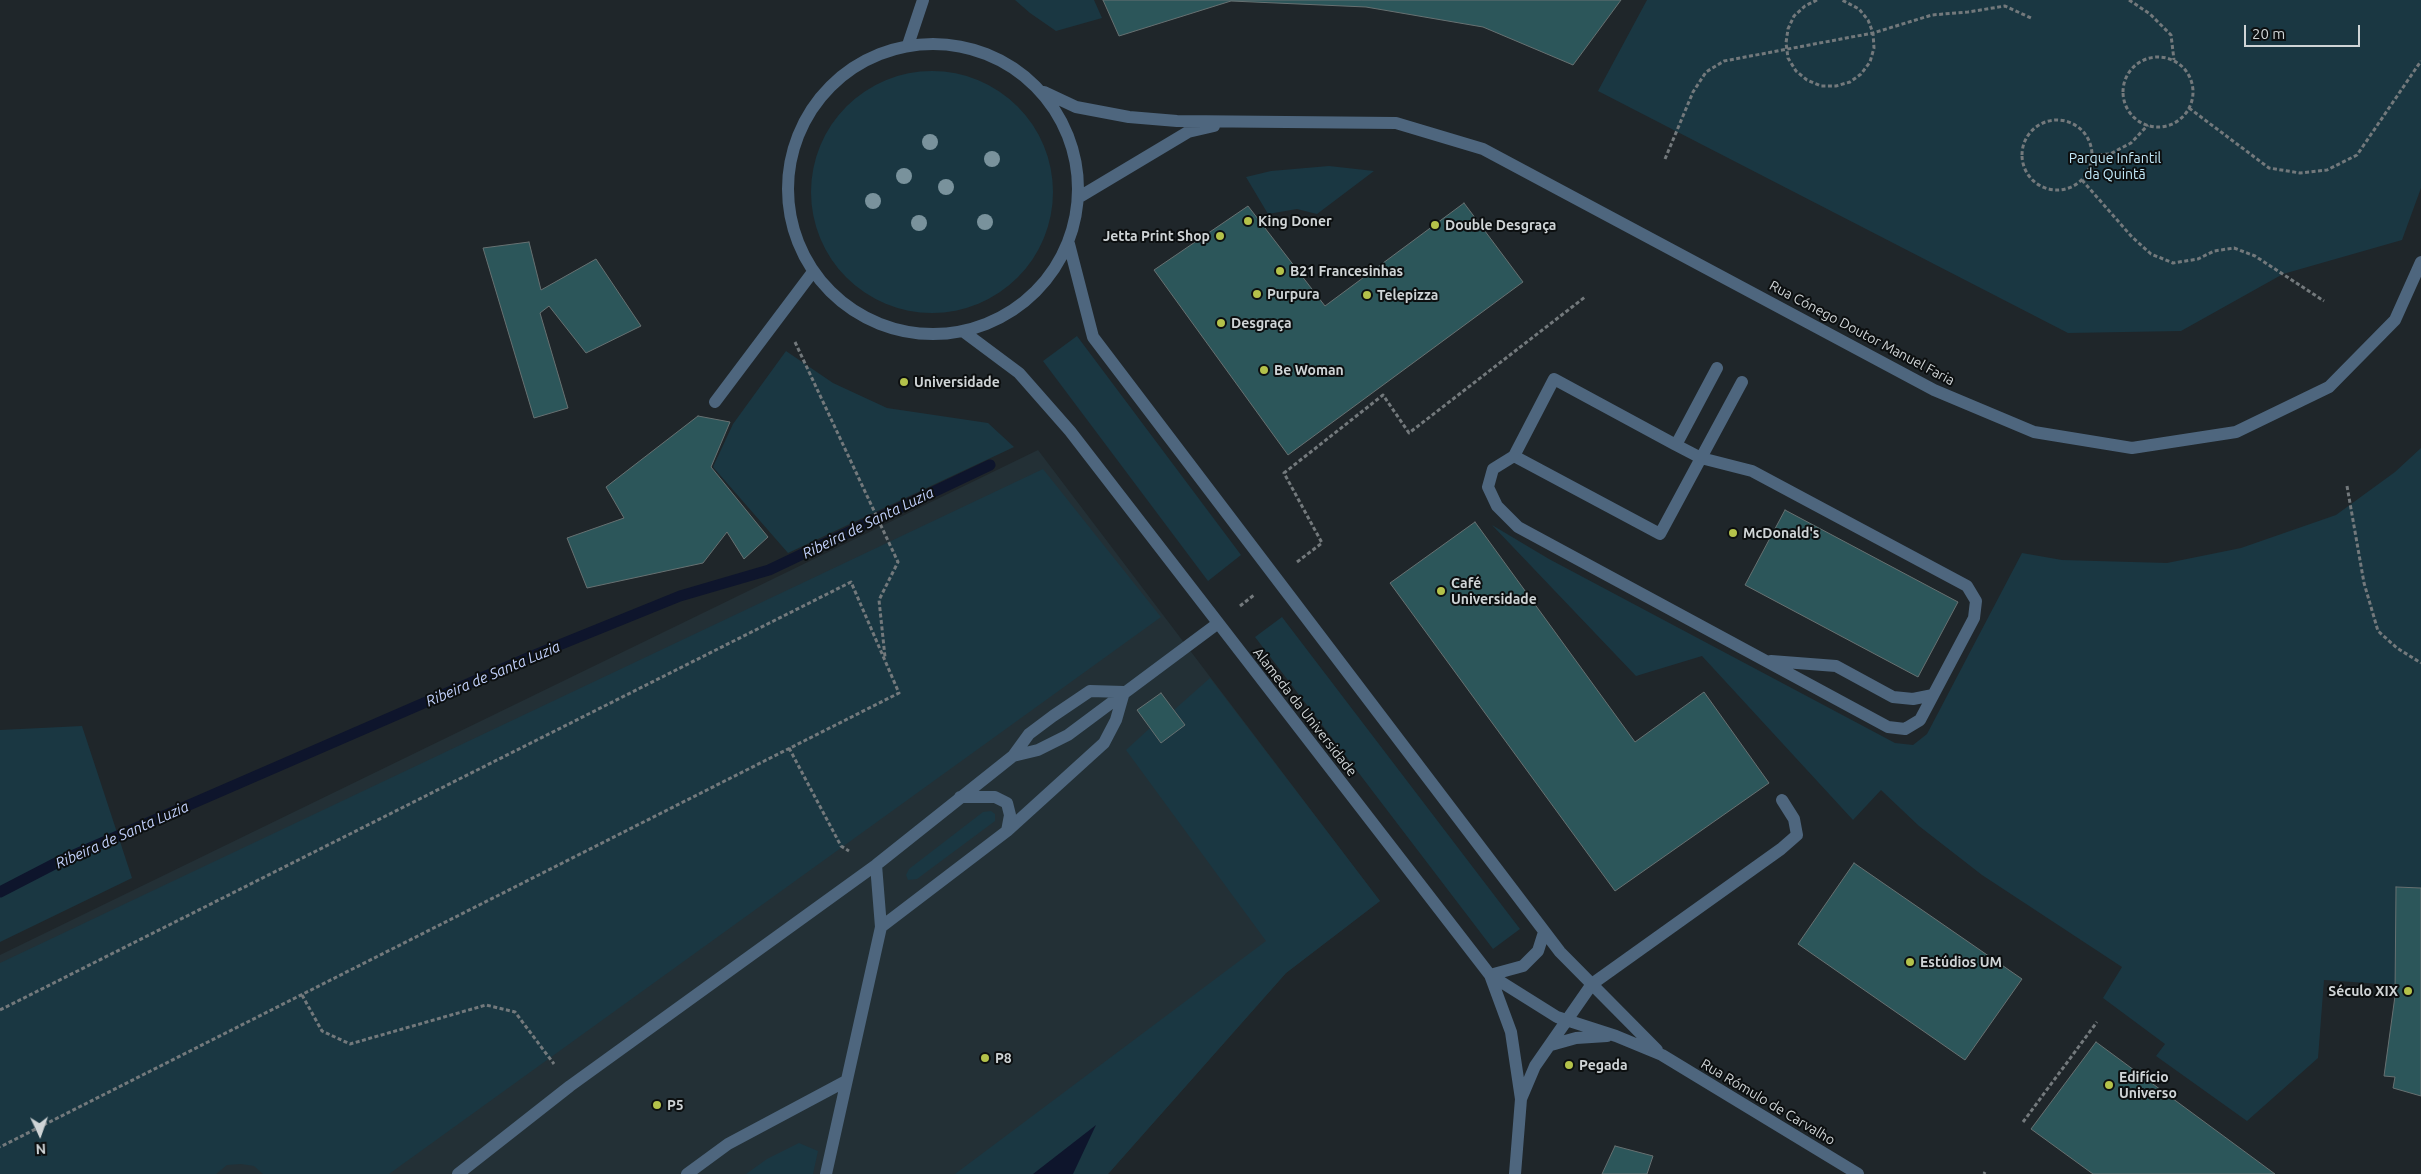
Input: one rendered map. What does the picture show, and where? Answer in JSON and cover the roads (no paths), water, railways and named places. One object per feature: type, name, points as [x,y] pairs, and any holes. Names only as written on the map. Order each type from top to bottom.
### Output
[{"type":"street","points":[[908,45],[923,0]]},
{"type":"street","points":[[908,45],[973,48],[1013,66],[1044,92],[1073,143],[1080,196],[1069,244],[1044,285],[1007,315],[964,332],[922,333],[885,327],[852,310],[812,273],[792,228],[787,180],[798,133],[824,92],[862,61],[908,45]]},
{"type":"street","name":"Rua Cónego Doutor Manuel Faria","points":[[1044,92],[1076,107],[1129,117],[1177,121],[1244,120],[1396,123],[1483,149],[1934,390],[2034,432],[2132,448],[2236,432],[2329,387],[2395,320],[2421,262]]},
{"type":"street","name":"Rua Cónego Doutor Manuel Faria","points":[[1080,196],[1188,132],[1244,120]]},
{"type":"street","points":[[1069,244],[1093,337],[1544,932],[1560,952],[1662,1055]]},
{"type":"street","points":[[715,402],[812,273]]},
{"type":"street","name":"Alameda da Universidade","points":[[964,332],[1020,373],[1070,431],[1217,624],[1490,975],[1557,1017],[1616,1036],[1662,1055]]},
{"type":"street","points":[[1676,445],[1717,368]]},
{"type":"street","points":[[1554,379],[1676,445],[1701,458],[1752,472],[1967,586],[1976,601],[1974,618],[1920,720],[1904,729],[1888,727],[1518,527],[1497,506],[1488,487],[1493,470],[1514,456],[1554,379]]},
{"type":"street","points":[[1514,456],[1660,534],[1742,382]]},
{"type":"street","points":[[1013,756],[1038,750],[1068,734],[1217,624]]},
{"type":"street","points":[[1766,661],[1836,666],[1893,696],[1913,699],[1933,695]]},
{"type":"street","points":[[458,1174],[570,1086],[876,865],[1013,756],[1029,734],[1090,690],[1124,692]]},
{"type":"street","points":[[881,927],[1007,830],[1104,743],[1116,720],[1124,692]]},
{"type":"street","points":[[960,797],[995,797],[1007,803],[1010,815],[1007,830]]},
{"type":"street","points":[[1521,1099],[1535,1066],[1551,1046],[1592,984],[1774,855],[1797,835],[1794,818],[1782,800]]},
{"type":"street","points":[[826,1174],[881,927],[876,865]]},
{"type":"street","points":[[1515,1174],[1521,1099],[1511,1032],[1490,975],[1523,966],[1538,951],[1544,932]]},
{"type":"street","points":[[1551,1046],[1576,1038],[1616,1036]]},
{"type":"street","name":"Rua Rómulo de Carvalho","points":[[1662,1055],[1858,1174]]},
{"type":"street","points":[[687,1174],[728,1144],[846,1081]]},
{"type":"waterway","name":"Ribeira de Santa Luzia","points":[[0,892],[60,861],[532,656],[680,596],[769,570],[990,465]]},
{"type":"place","name":"King Doner","points":[[1248,221]]},
{"type":"place","name":"Double Desgraça","points":[[1435,225]]},
{"type":"place","name":"Jetta Print Shop","points":[[1220,236]]},
{"type":"place","name":"B21 Francesinhas","points":[[1280,271]]},
{"type":"place","name":"Purpura","points":[[1257,294]]},
{"type":"place","name":"Telepizza","points":[[1367,295]]},
{"type":"place","name":"Desgraça","points":[[1221,323]]},
{"type":"place","name":"Be Woman","points":[[1264,370]]},
{"type":"place","name":"Universidade","points":[[904,382]]},
{"type":"place","name":"McDonald's","points":[[1733,533]]},
{"type":"place","name":"Café Universidade","points":[[1441,591]]},
{"type":"place","name":"Estúdios UM","points":[[1910,962]]},
{"type":"place","name":"Século XIX","points":[[2408,991]]},
{"type":"place","name":"P8","points":[[985,1058]]},
{"type":"place","name":"Pegada","points":[[1569,1065]]},
{"type":"place","name":"Edifício Universo","points":[[2109,1085]]},
{"type":"place","name":"P5","points":[[657,1105]]},
{"type":"park label","name":"Parque Infantil da Quintã","points":[[2115,166]]}]
